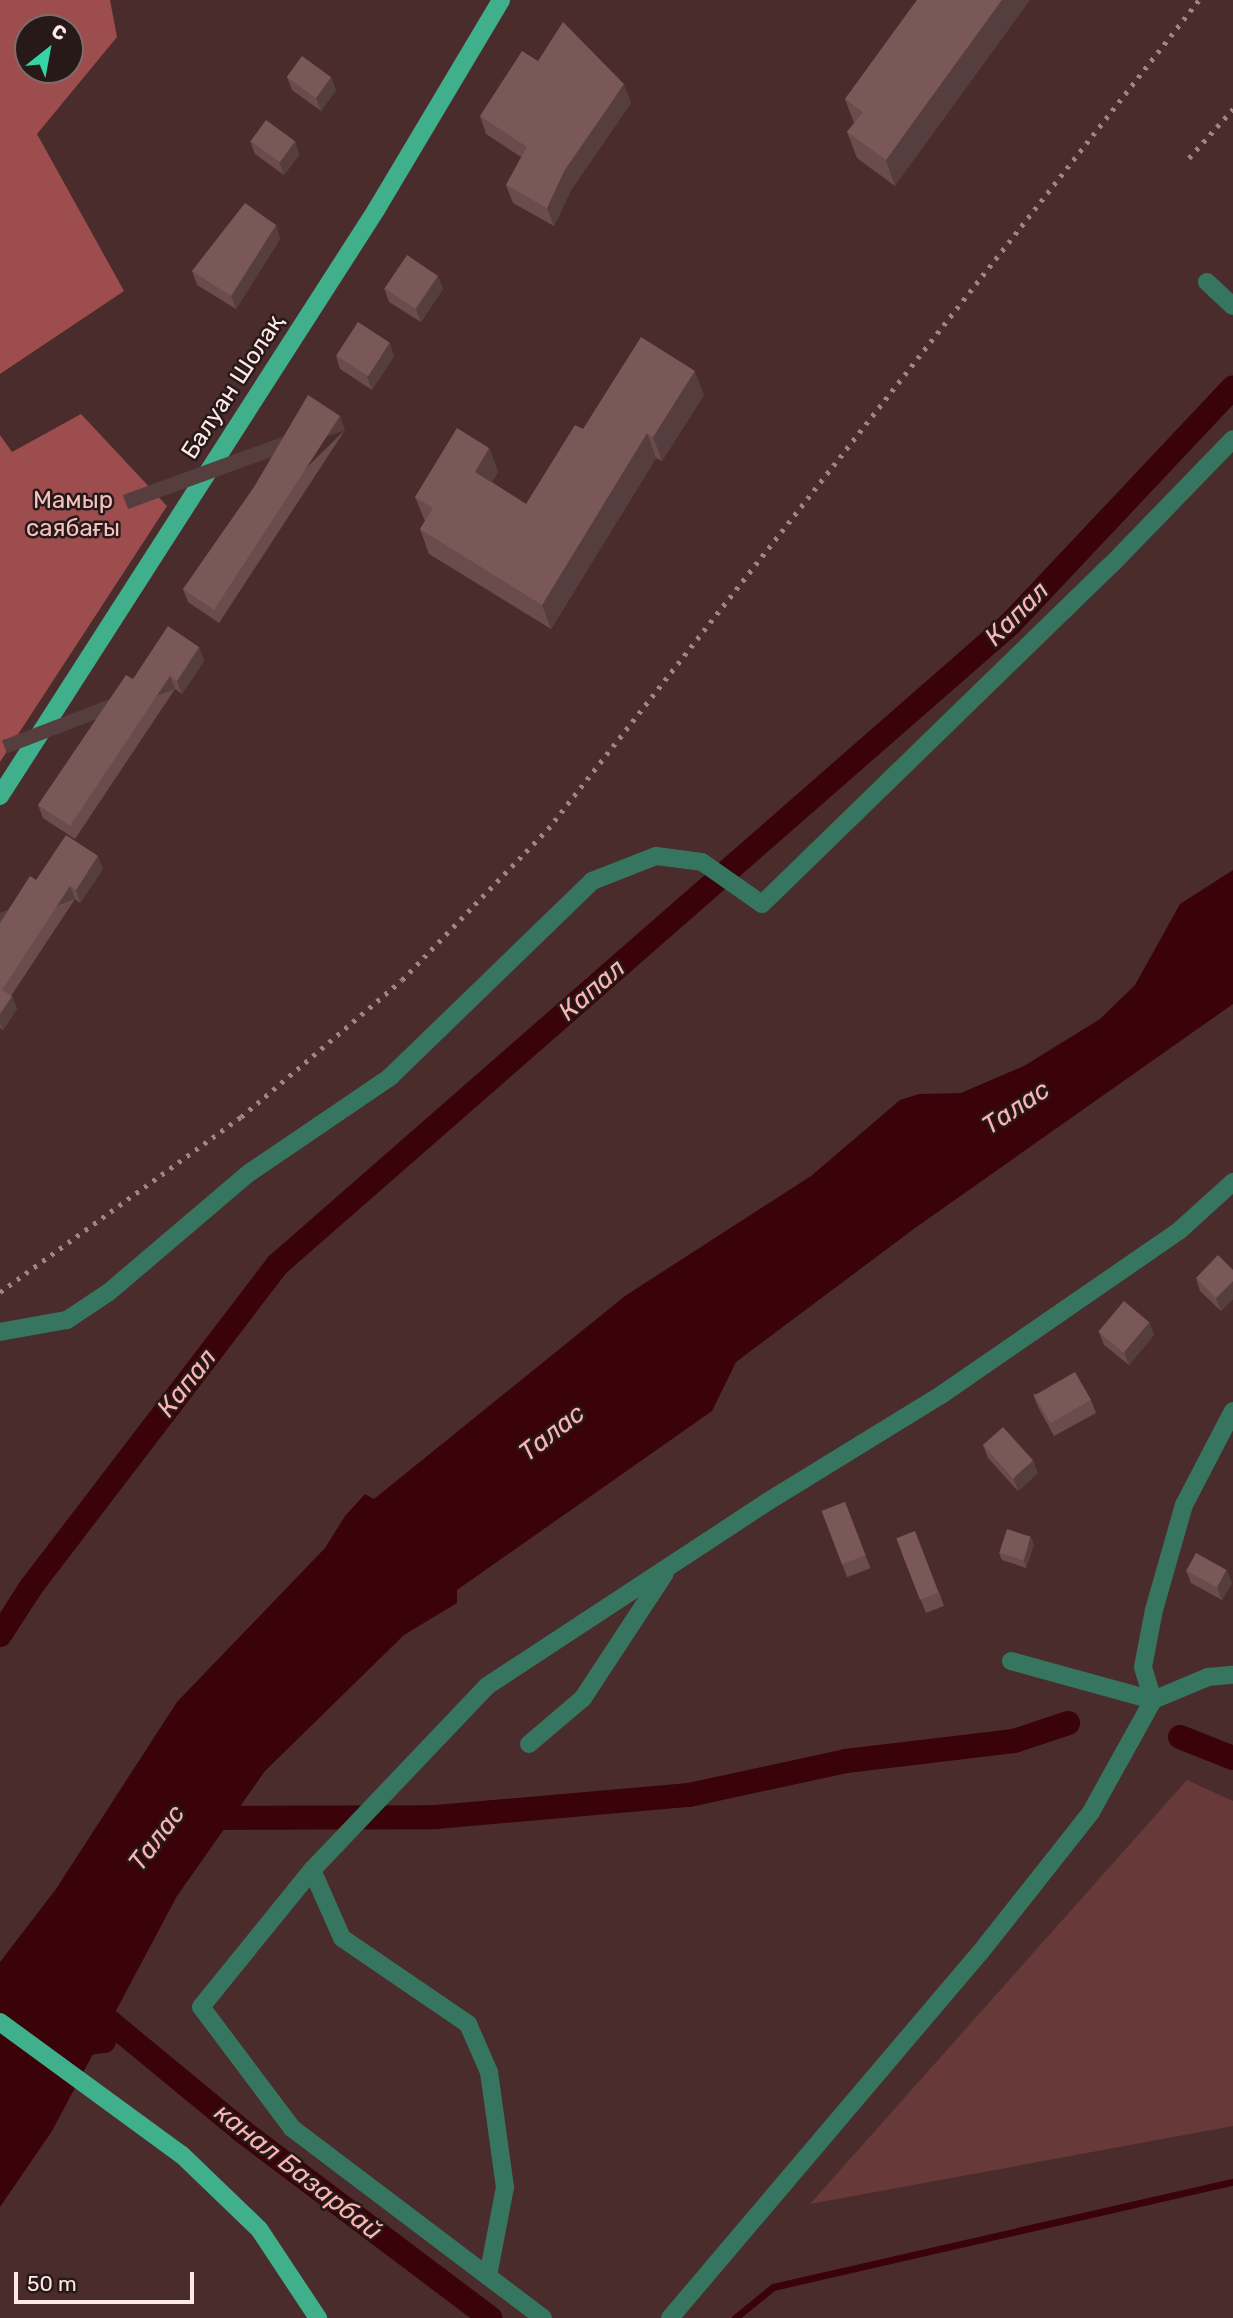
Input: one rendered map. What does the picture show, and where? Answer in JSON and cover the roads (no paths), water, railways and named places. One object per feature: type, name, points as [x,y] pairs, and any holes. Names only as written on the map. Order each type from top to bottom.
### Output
[{"type":"main road","name":"Балуан Шолақ","points":[[0,796],[376,210],[501,0]]},
{"type":"main road","points":[[0,2022],[183,2155],[259,2228],[318,2318]]},
{"type":"street","points":[[1207,282],[1233,306]]},
{"type":"street","points":[[0,1332],[67,1320],[109,1292],[250,1173],[390,1077],[592,881],[656,856],[702,862],[762,904],[1111,565],[1233,439]]},
{"type":"street","points":[[543,2318],[292,2128],[201,2007],[312,1870],[487,1686],[670,1566],[941,1395],[1180,1230],[1233,1182]]},
{"type":"street","points":[[1153,1700],[1143,1667],[1154,1610],[1184,1506],[1233,1411]]},
{"type":"street","points":[[529,1744],[583,1698],[670,1566]]},
{"type":"street","points":[[1011,1661],[1153,1700]]},
{"type":"street","points":[[670,2318],[979,1954],[1091,1812],[1153,1700],[1208,1676],[1233,1675]]},
{"type":"street","points":[[312,1870],[342,1938],[468,2024],[489,2072],[506,2187],[488,2276]]},
{"type":"water","name":"Талас","points":[[1233,870],[1233,1004],[915,1228],[736,1362],[712,1411],[457,1590],[457,1603],[404,1635],[265,1771],[177,1896],[52,2131],[0,2207],[0,1962],[56,1889],[177,1702],[325,1548],[345,1516],[365,1494],[374,1499],[625,1296],[811,1176],[900,1100],[919,1094],[961,1093],[1024,1066],[1100,1019],[1135,985],[1180,904]]},
{"type":"waterway","name":"Капал","points":[[0,1635],[31,1587],[277,1265],[1010,624],[1233,387]]},
{"type":"waterway","name":"Талас","points":[[200,1818],[436,1817],[689,1795],[846,1761],[1014,1741],[1068,1723]]},
{"type":"waterway","points":[[1180,1737],[1233,1758]]},
{"type":"waterway","name":"канал Базарбай","points":[[67,2046],[104,2041],[110,2022],[242,2131],[490,2318]]},
{"type":"waterway","points":[[735,2318],[773,2287],[1233,2182]]},
{"type":"railway","points":[[0,1292],[241,1117],[402,980],[548,829],[1199,0]]},
{"type":"railway","points":[[1189,158],[1233,109]]},
{"type":"park label","name":"Мамыр саябағы","points":[[73,515]]}]
